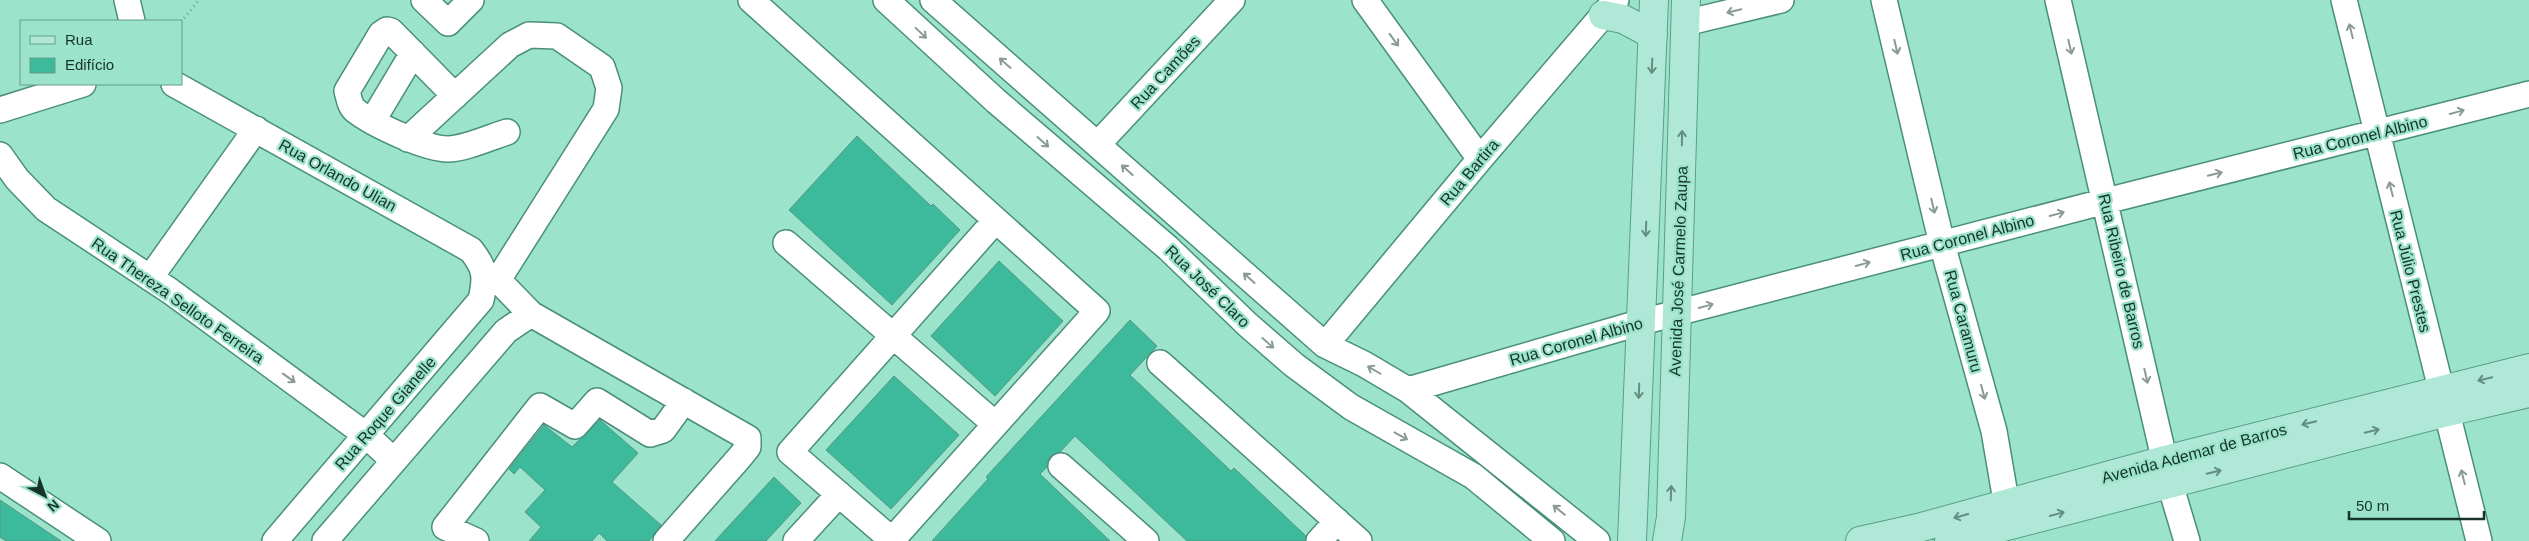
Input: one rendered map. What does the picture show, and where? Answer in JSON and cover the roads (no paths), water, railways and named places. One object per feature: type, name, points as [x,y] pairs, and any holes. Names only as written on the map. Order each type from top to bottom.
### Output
[{"type":"main road","name":"Avenida José Carmelo Zaupa","points":[[1632,541],[1654,0]]},
{"type":"main road","points":[[1610,7],[1623,19],[1653,35]]},
{"type":"main road","name":"Avenida José Carmelo Zaupa","points":[[1667,541],[1670,518],[1678,313],[1685,12]]},
{"type":"main road","name":"Avenida Ademar de Barros","points":[[1860,541],[1919,535],[2009,514],[2444,400],[2529,368]]},
{"type":"main road","name":"Avenida Ademar de Barros","points":[[2444,400],[2529,393]]},
{"type":"main road","name":"Avenida Ademar de Barros","points":[[1949,541],[2009,514]]},
{"type":"street","points":[[127,0],[132,20]]},
{"type":"street","points":[[424,0],[448,24],[472,0]]},
{"type":"street","points":[[751,0],[1097,311],[892,540],[790,452],[995,221]]},
{"type":"street","name":"Rua José Claro","points":[[886,0],[996,101],[1168,248],[1248,325],[1294,366],[1351,407],[1474,476],[1552,541]]},
{"type":"street","name":"Rua José Claro","points":[[933,0],[1325,345],[1364,364],[1408,390],[1597,541]]},
{"type":"street","name":"Rua Camões","points":[[1098,144],[1232,0]]},
{"type":"street","points":[[1365,0],[1480,159]]},
{"type":"street","points":[[1685,12],[1781,0]]},
{"type":"street","name":"Rua Caramuru","points":[[1884,0],[1942,244],[1994,432],[2009,514]]},
{"type":"street","name":"Rua Ribeiro de Barros","points":[[2058,0],[2168,472],[2187,541]]},
{"type":"street","name":"Rua Júlio Prestes","points":[[2344,0],[2479,541]]},
{"type":"street","name":"Rua Bartira","points":[[1325,345],[1610,7]]},
{"type":"street","points":[[455,96],[391,31],[386,30],[381,34],[347,91],[355,111],[408,139],[430,148],[450,149],[507,132]]},
{"type":"street","name":"Rua Roque Gianelle","points":[[275,541],[481,300],[492,280],[606,109],[609,88],[602,67],[556,36],[529,35],[510,45],[408,139]]},
{"type":"street","points":[[373,120],[413,53]]},
{"type":"street","points":[[0,110],[80,85]]},
{"type":"street","name":"Rua Orlando Ulian","points":[[176,85],[471,250],[482,263],[492,280]]},
{"type":"street","name":"Rua Coronel Albino","points":[[1408,390],[1642,322],[2106,201],[2529,94]]},
{"type":"street","points":[[150,278],[256,129]]},
{"type":"street","name":"Rua Thereza Selloto Ferreira","points":[[0,155],[17,179],[46,210],[150,278],[366,435],[394,461]]},
{"type":"street","points":[[786,243],[995,424]]},
{"type":"street","points":[[492,280],[530,314],[748,438],[748,447],[666,541]]},
{"type":"street","points":[[325,541],[506,331],[530,314]]},
{"type":"street","points":[[1160,363],[1358,541]]},
{"type":"street","points":[[469,540],[445,527],[540,406],[575,426],[597,401],[650,434],[663,430],[684,401]]},
{"type":"street","points":[[1061,466],[1146,541]]},
{"type":"street","points":[[0,476],[98,541]]},
{"type":"street","points":[[796,541],[839,494]]},
{"type":"street","points":[[1319,541],[1337,521]]}]
